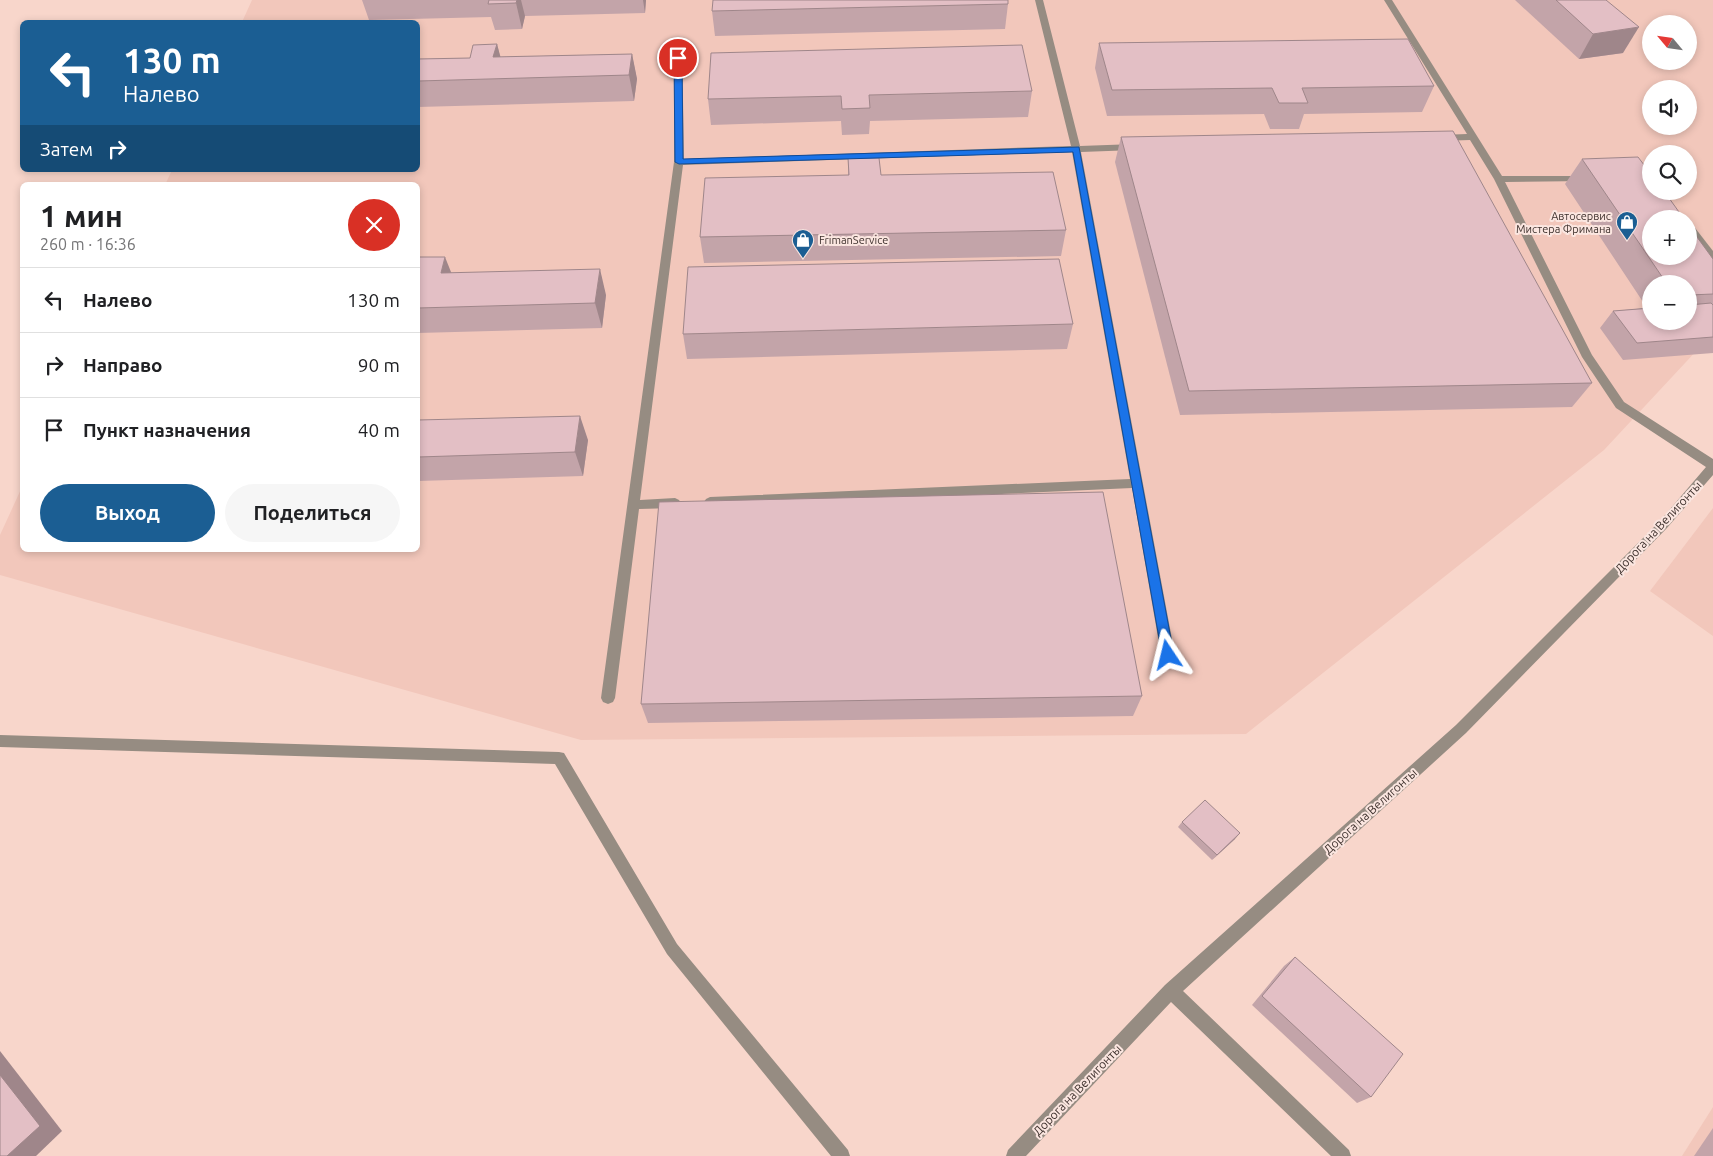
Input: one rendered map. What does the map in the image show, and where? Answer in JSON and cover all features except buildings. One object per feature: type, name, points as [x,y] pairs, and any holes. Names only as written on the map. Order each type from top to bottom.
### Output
[{"type":"street","points":[[1039,0],[1076,149],[1168,655]]},
{"type":"street","points":[[1388,0],[1499,179],[1587,357],[1620,405],[1713,466]]},
{"type":"street","points":[[608,698],[679,162],[678,40]]},
{"type":"street","points":[[1433,138],[1472,137]]},
{"type":"street","points":[[679,162],[1146,147]]},
{"type":"street","points":[[1499,179],[1594,177]]},
{"type":"street","points":[[1697,237],[1713,258]]},
{"type":"street","name":"Дорога на Велигонты","points":[[1021,1153],[1171,991],[1461,729],[1663,525],[1713,466]]},
{"type":"street","points":[[703,502],[1137,483]]},
{"type":"street","points":[[634,505],[683,503]]},
{"type":"street","points":[[0,741],[559,758],[672,949],[842,1156]]},
{"type":"street","points":[[1171,991],[1343,1156]]},
{"type":"shaded area","points":[[252,0],[1713,0],[1713,333],[1604,450],[1246,734],[581,740],[0,575],[0,535],[20,491],[20,552],[420,552],[420,182],[166,182],[171,172],[420,172],[420,20],[243,20]]},
{"type":"shaded area","points":[[1713,508],[1713,636],[1650,591]]},
{"type":"shaded area","points":[[1713,1107],[1713,1156],[1682,1156]]},
{"type":"place","name":"Автосервис Мистера Фримана","points":[[1627,241]]},
{"type":"place","name":"FrimanService","points":[[803,259]]},
{"type":"route","points":[[678,58],[679,162],[1076,149],[1168,655]]}]
